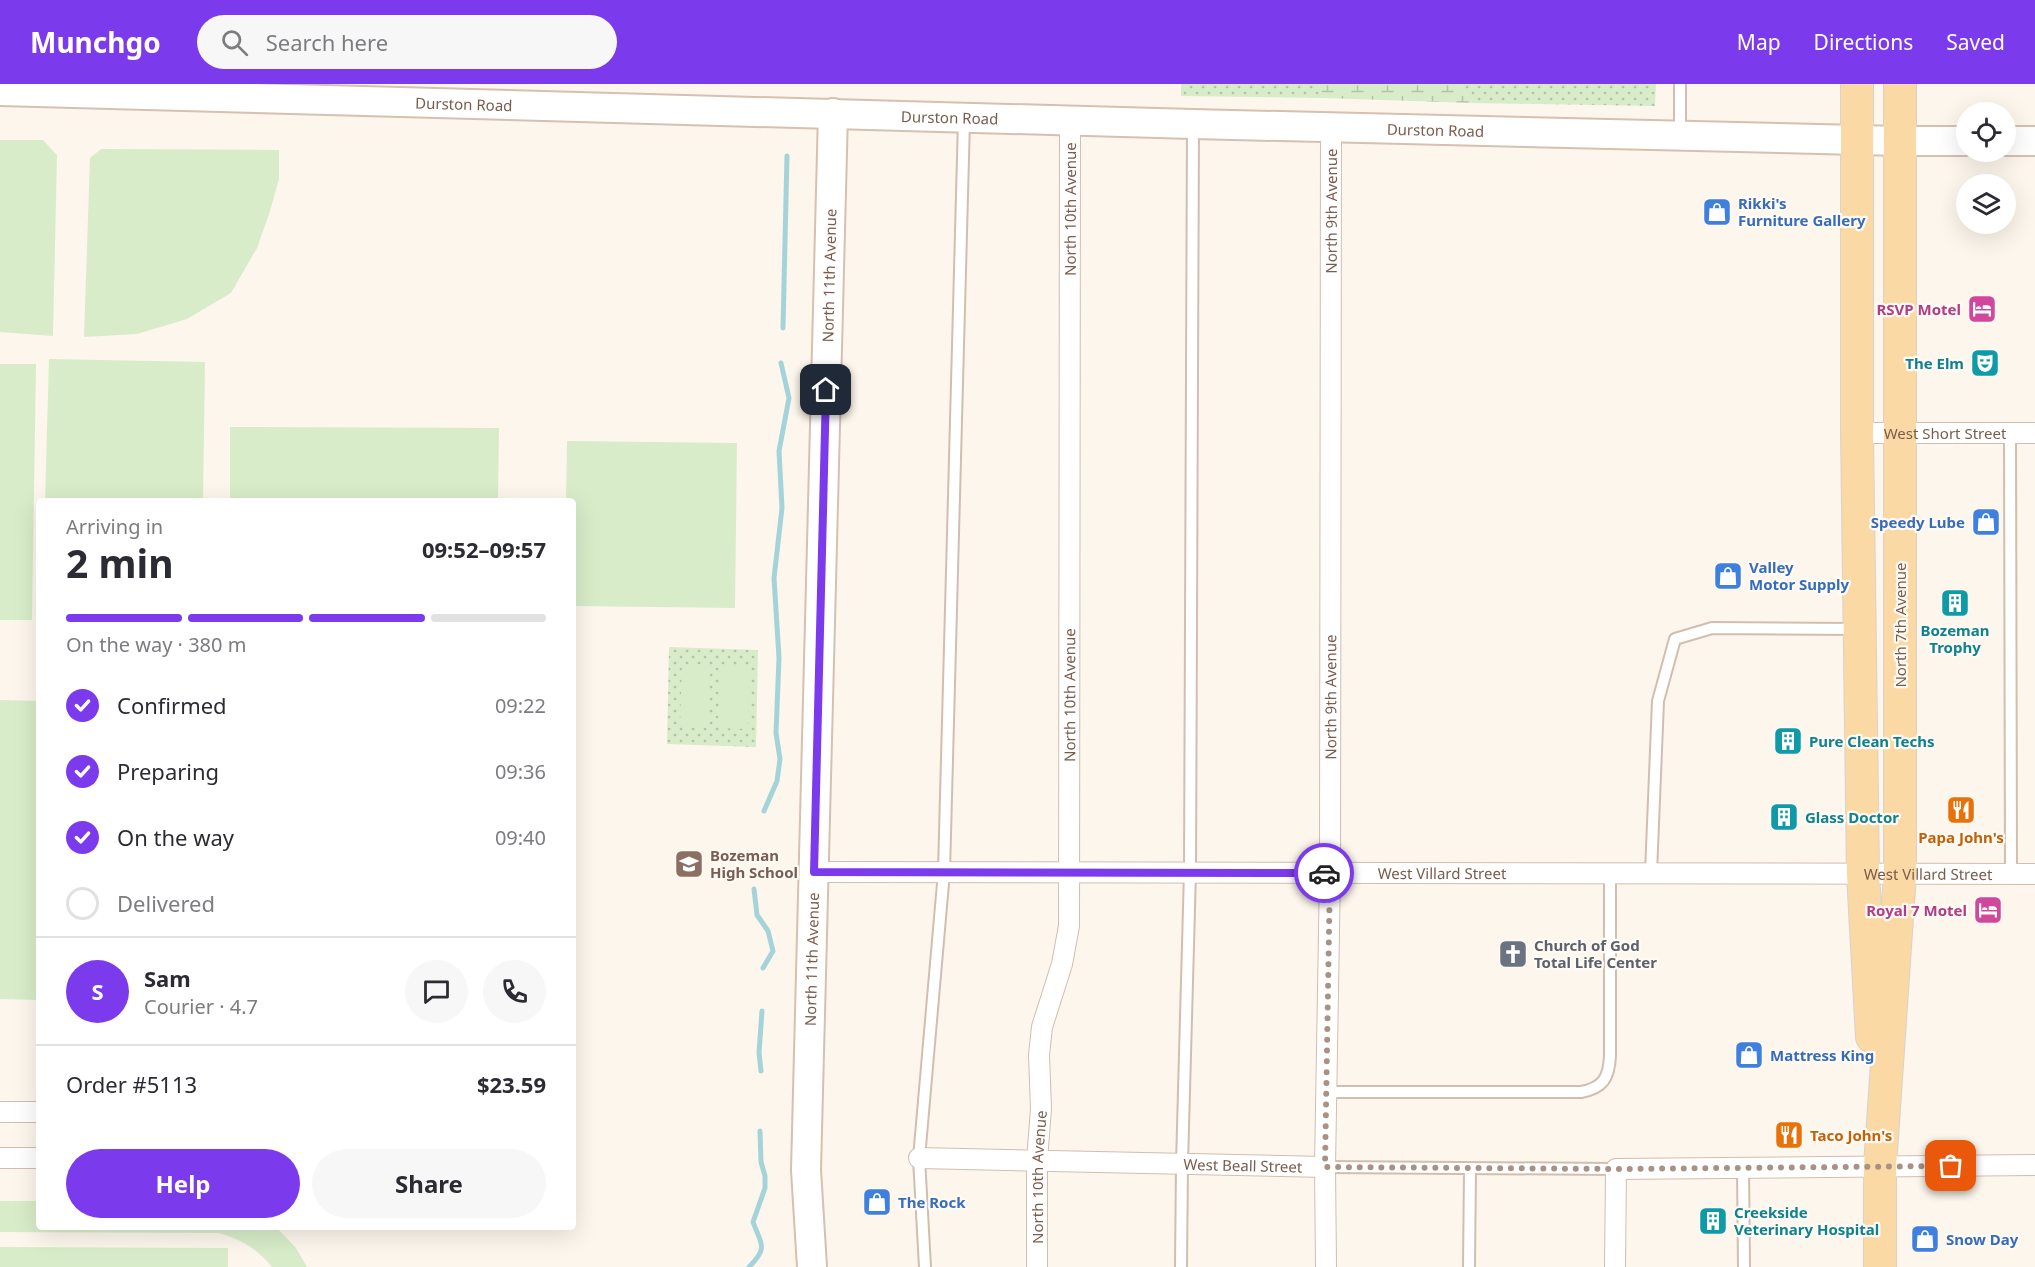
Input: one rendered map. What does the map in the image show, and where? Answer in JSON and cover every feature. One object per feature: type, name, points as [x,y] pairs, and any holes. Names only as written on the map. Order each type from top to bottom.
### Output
[{"type":"main road","name":"North 7th Avenue","points":[[1857,84],[1857,433],[1863,874],[1880,1166],[1880,1267]]},
{"type":"main road","name":"North 7th Avenue","points":[[1880,1166],[1900,874],[1900,84]]},
{"type":"main road","name":"Durston Road","points":[[0,91],[35,88],[98,89],[1193,124],[1956,141]]},
{"type":"main road","name":"North 11th Avenue","points":[[812,1267],[806,1170],[833,113]]},
{"type":"main road","points":[[2016,141],[2035,141]]},
{"type":"street","name":"North 10th Avenue","points":[[1037,1267],[1037,1161],[1041,1109],[1039,1055],[1042,1027],[1062,964],[1069,926],[1071,872],[1070,120]]},
{"type":"street","name":"North 9th Avenue","points":[[1326,1267],[1325,1167],[1330,873],[1331,127]]},
{"type":"street","name":"West Short Street","points":[[1857,433],[2035,433]]},
{"type":"street","name":"West Villard Street","points":[[814,872],[2035,874]]},
{"type":"street","points":[[0,1112],[36,1112]]},
{"type":"street","points":[[0,1158],[36,1158]]},
{"type":"street","name":"West Beall Street","points":[[919,1158],[1325,1167]]},
{"type":"street","name":"West Beall Street","points":[[1616,1169],[2035,1165]]},
{"type":"street","points":[[1615,1267],[1616,1169]]},
{"type":"lane","points":[[1680,84],[1680,136]]},
{"type":"lane","points":[[925,1267],[919,1158],[944,872],[964,117]]},
{"type":"lane","points":[[1181,1267],[1190,872],[1193,124]]},
{"type":"lane","points":[[2010,433],[2011,874]]},
{"type":"lane","points":[[1651,873],[1658,701],[1675,639],[1712,628],[1860,629]]},
{"type":"lane","points":[[1328,1092],[1581,1092],[1594,1089],[1601,1084],[1610,1066],[1610,873]]},
{"type":"lane","name":"West Beall Street","points":[[1325,1167],[1616,1169]]},
{"type":"lane","points":[[1743,1168],[1744,1267]]},
{"type":"lane","points":[[1469,1267],[1470,1169]]},
{"type":"green space","points":[[1181,84],[1319,84],[1323,98],[1181,96]]},
{"type":"green space","points":[[1319,84],[1460,84],[1472,103],[1323,98]]},
{"type":"green space","points":[[1460,84],[1656,84],[1655,106],[1472,103]]},
{"type":"green space","points":[[0,140],[43,140],[57,155],[53,336],[0,332]]},
{"type":"green space","points":[[101,149],[279,150],[279,179],[270,211],[257,248],[231,293],[187,319],[137,334],[84,337],[90,158]]},
{"type":"green space","points":[[49,359],[205,362],[203,498],[45,498]]},
{"type":"green space","points":[[0,364],[36,364],[32,620],[0,620]]},
{"type":"green space","points":[[230,427],[499,428],[498,498],[230,498]]},
{"type":"green space","points":[[567,441],[737,443],[735,608],[576,606],[576,498],[566,498]]},
{"type":"green space","points":[[669,647],[758,650],[756,747],[667,744]]},
{"type":"green space","points":[[682,664],[710,665],[708,728],[680,727]]},
{"type":"green space","points":[[720,665],[749,666],[748,729],[718,728]]},
{"type":"green space","points":[[0,700],[36,701],[36,1000],[0,999]]},
{"type":"green space","points":[[0,1201],[36,1201],[36,1230],[279,1230],[296,1248],[307,1267],[272,1267],[248,1246],[218,1233],[0,1232]]},
{"type":"green space","points":[[0,1247],[228,1248],[228,1267],[0,1267]]},
{"type":"waterway","points":[[783,328],[787,156]]},
{"type":"waterway","points":[[764,811],[777,781],[780,759],[776,733],[779,658],[774,578],[782,508],[779,451],[789,398],[781,363]]},
{"type":"waterway","points":[[754,889],[757,915],[768,931],[773,951],[763,968]]},
{"type":"waterway","points":[[761,1071],[759,1053],[762,1011]]},
{"type":"waterway","points":[[749,1267],[759,1255],[762,1245],[753,1222],[765,1188],[760,1131]]},
{"type":"way so far","points":[[1324,873],[1330,873],[1325,1167],[1616,1169],[1951,1166]]},
{"type":"place","name":"Rikki's Furniture Gallery","points":[[1717,212]]},
{"type":"place","name":"RSVP Motel","points":[[1982,309]]},
{"type":"place","name":"The Elm","points":[[1985,363]]},
{"type":"place","name":"Speedy Lube","points":[[1986,522]]},
{"type":"place","name":"Valley Motor Supply","points":[[1728,576]]},
{"type":"place","name":"Bozeman Trophy","points":[[1955,603]]},
{"type":"place","name":"Pure Clean Techs","points":[[1788,741]]},
{"type":"place","name":"Papa John's","points":[[1961,810]]},
{"type":"place","name":"Glass Doctor","points":[[1784,817]]},
{"type":"place","name":"Bozeman High School","points":[[689,864]]},
{"type":"place","name":"Royal 7 Motel","points":[[1988,910]]},
{"type":"place","name":"Church of God Total Life Center","points":[[1513,954]]},
{"type":"place","name":"Mattress King","points":[[1749,1055]]},
{"type":"place","name":"Taco John's","points":[[1789,1135]]},
{"type":"place","name":"The Rock","points":[[877,1202]]},
{"type":"place","name":"Creekside Veterinary Hospital","points":[[1713,1221]]},
{"type":"place","name":"Snow Day","points":[[1925,1239]]},
{"type":"route","points":[[826,390],[814,872],[1324,873]]}]
